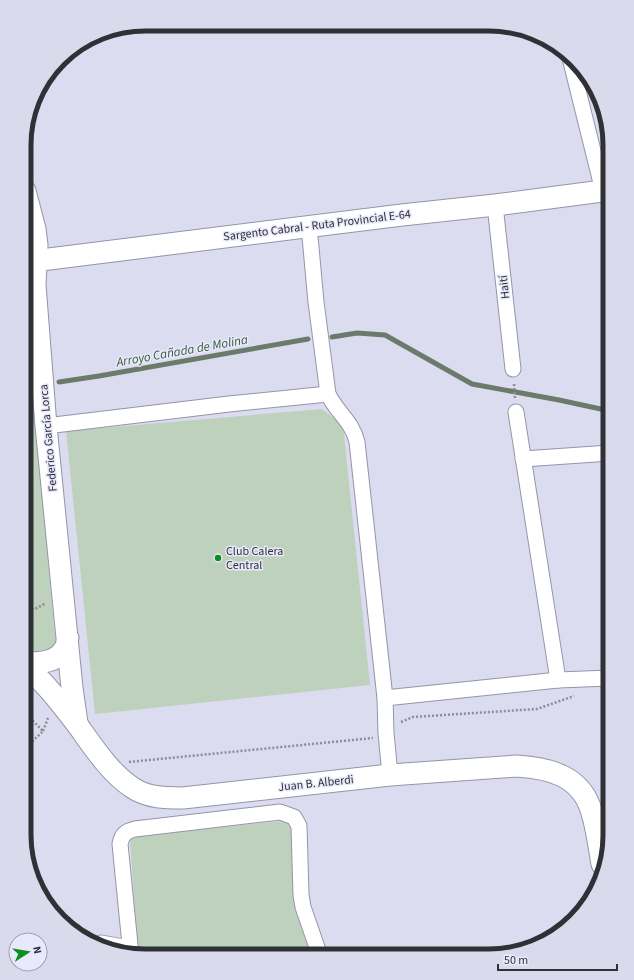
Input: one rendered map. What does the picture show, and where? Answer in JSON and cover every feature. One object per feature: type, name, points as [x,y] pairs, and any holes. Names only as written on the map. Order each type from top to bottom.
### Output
[{"type":"street","points":[[573,70],[603,176]]},
{"type":"street","name":"Sargento Cabral - Ruta Provincial E-64","points":[[31,261],[603,191]]},
{"type":"street","name":"Haití","points":[[495,205],[513,369]]},
{"type":"street","name":"Federico García Lorca","points":[[31,214],[37,245],[31,259]]},
{"type":"street","points":[[309,226],[316,302],[328,394],[333,404],[355,432],[357,442],[385,698],[386,733],[390,775]]},
{"type":"street","name":"Federico García Lorca","points":[[31,266],[35,285],[46,426],[77,725]]},
{"type":"street","points":[[46,426],[229,404],[328,394]]},
{"type":"street","points":[[516,412],[558,680]]},
{"type":"street","points":[[524,459],[603,453]]},
{"type":"street","points":[[31,663],[44,662],[60,655],[66,648],[68,638]]},
{"type":"street","name":"Juan B. Alberdi","points":[[31,671],[52,693],[100,757],[134,789],[154,797],[183,798],[390,775],[516,766],[535,768],[550,771],[564,777],[576,786],[585,797],[592,810],[601,857]]},
{"type":"street","points":[[385,698],[558,680],[603,678]]},
{"type":"street","points":[[130,948],[120,844],[122,836],[127,831],[135,828],[280,812],[294,817],[299,826],[301,895],[303,907],[318,949]]},
{"type":"path","points":[[513,369],[516,412]]},
{"type":"path","points":[[128,762],[377,738],[403,721],[413,717],[537,709],[578,694]]},
{"type":"path","points":[[31,719],[44,731],[33,741],[31,741]]},
{"type":"green space","points":[[31,369],[54,627],[58,647],[38,654],[31,653]]},
{"type":"green space","name":"Club Calera Central","points":[[322,409],[343,425],[370,685],[95,714],[66,431]]},
{"type":"green space","points":[[284,821],[292,827],[292,873],[297,901],[310,949],[138,949],[130,840],[137,835]]},
{"type":"waterway","name":"Arroyo Cañada de Molina","points":[[332,337],[357,333],[385,335],[472,384],[603,409]]},
{"type":"waterway","name":"Arroyo Cañada de Molina","points":[[59,382],[308,339]]},
{"type":"waterway","name":"Arroyo Cañada de Molina","points":[[31,386],[36,385]]},
{"type":"place","name":"Club Calera Central","points":[[218,558]]}]
